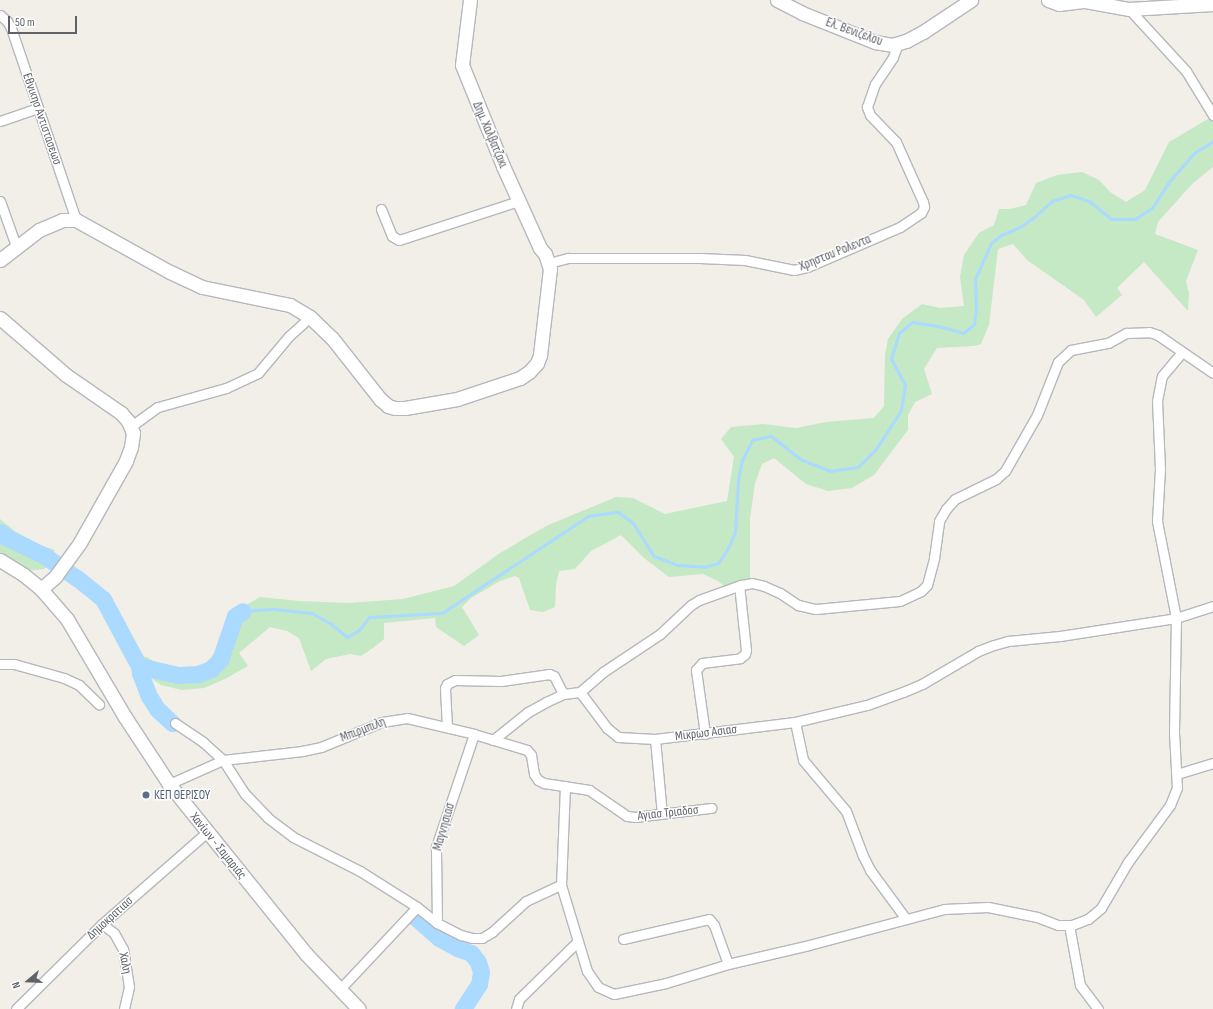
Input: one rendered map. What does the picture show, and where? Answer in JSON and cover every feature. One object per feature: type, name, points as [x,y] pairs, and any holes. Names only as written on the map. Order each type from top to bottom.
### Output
[{"type":"street","name":"Δημ. Χαλβατζακι","points":[[470,0],[462,65],[518,201],[540,248],[545,254],[549,263]]},
{"type":"street","name":"Ελ. Βενιζελου","points":[[777,0],[802,13],[875,42],[892,45],[906,42],[971,0]]},
{"type":"street","points":[[1048,0],[1059,4],[1085,1],[1129,9],[1213,4]]},
{"type":"street","points":[[1129,9],[1186,71],[1213,115]]},
{"type":"street","name":"Εθνικησ Αντιστασεωσ","points":[[3,17],[11,28],[76,220]]},
{"type":"street","name":"Χρηστου Ρολεντα","points":[[549,263],[568,258],[745,260],[794,270],[807,267],[900,227],[921,213],[924,207],[923,202],[896,142],[870,115],[866,107],[875,84],[893,57],[898,43]]},
{"type":"street","points":[[0,121],[38,108]]},
{"type":"street","points":[[0,201],[16,246]]},
{"type":"street","points":[[381,210],[393,237],[399,240],[518,201]]},
{"type":"street","points":[[0,260],[16,246],[39,230],[62,220],[76,220],[170,272],[202,287],[290,305],[310,317],[332,338],[380,399],[388,406],[405,408],[457,399],[520,378],[529,372],[540,355],[550,276],[549,263]]},
{"type":"street","points":[[130,427],[158,407],[226,388],[258,373],[289,336],[310,317]]},
{"type":"street","points":[[0,318],[66,375],[121,413],[128,421],[132,433],[131,447],[126,461],[79,544],[56,576],[41,590]]},
{"type":"street","points":[[493,740],[528,712],[563,694],[580,692],[603,672],[660,634],[691,605],[699,600],[739,585],[752,583],[764,586],[798,605],[816,609],[900,602],[912,597],[927,585],[934,558],[939,521],[946,509],[955,499],[996,479],[1005,471],[1037,415],[1058,362],[1063,355],[1071,350],[1108,343],[1122,335],[1136,332],[1158,335],[1213,373]]},
{"type":"street","points":[[565,786],[561,885],[586,971],[593,981],[605,991],[614,994],[666,983],[728,964],[810,945],[944,909],[988,907],[1037,917],[1058,925],[1069,925],[1088,919],[1102,908],[1128,862],[1174,798],[1177,788],[1174,732],[1176,618],[1157,522],[1160,469],[1157,401],[1162,376],[1182,352]]},
{"type":"street","name":"Χανίων - Σαμαριάς","points":[[0,560],[24,575],[41,590],[67,619],[125,717],[169,784],[306,954],[359,1009]]},
{"type":"street","points":[[705,734],[696,670],[702,663],[740,658],[745,654],[746,650],[739,585]]},
{"type":"street","name":"Μικρωσ Ασιασ","points":[[580,692],[607,728],[618,737],[655,739],[795,722],[867,705],[903,692],[984,648],[1008,641],[1060,636],[1176,618],[1213,606]]},
{"type":"street","points":[[0,664],[14,664],[64,678],[79,685],[99,704]]},
{"type":"street","points":[[446,727],[445,688],[450,681],[501,681],[548,674],[554,676],[563,694]]},
{"type":"street","name":"Μπιρμπιλη","points":[[169,784],[222,760],[302,751],[321,747],[366,727],[396,719],[407,718],[474,734],[527,750],[531,755],[534,774],[538,780]]},
{"type":"street","points":[[795,722],[803,760],[846,811],[863,856],[870,870],[906,919]]},
{"type":"street","points":[[175,723],[203,742],[222,760],[245,794],[268,818],[288,834],[360,871],[417,907],[438,923],[461,935],[472,938],[482,938],[492,932],[526,902],[561,885]]},
{"type":"street","name":"Μαγνησιασ","points":[[438,923],[436,847],[474,734]]},
{"type":"street","points":[[655,739],[662,814]]},
{"type":"street","points":[[1177,774],[1213,763]]},
{"type":"street","name":"Αγιασ Τριαδοσ","points":[[538,780],[544,783],[589,790],[627,816],[635,817],[711,808]]},
{"type":"street","name":"Δημοκρατιασ","points":[[16,1009],[102,924],[207,832]]},
{"type":"street","points":[[340,989],[417,907]]},
{"type":"street","points":[[623,939],[709,919],[714,925],[728,964]]},
{"type":"street","name":"Χαλη","points":[[102,924],[114,933],[123,949],[129,987],[124,1009]]},
{"type":"street","points":[[1069,925],[1080,985],[1098,1009]]},
{"type":"street","points":[[516,1009],[519,999],[577,942]]},
{"type":"green space","points":[[1213,116],[1213,167],[1192,184],[1158,222],[1155,234],[1198,250],[1186,281],[1189,293],[1188,311],[1144,262],[1117,288],[1122,295],[1096,317],[1084,300],[1027,260],[1013,244],[998,249],[989,325],[981,344],[974,346],[937,348],[924,369],[932,394],[915,402],[908,415],[908,430],[874,475],[852,488],[828,491],[806,484],[774,458],[762,464],[755,483],[750,519],[750,590],[735,594],[718,581],[703,574],[669,577],[644,558],[621,535],[591,551],[575,569],[559,571],[556,585],[555,607],[543,612],[530,610],[519,578],[515,576],[500,581],[471,598],[462,607],[479,635],[464,646],[436,627],[435,618],[384,623],[384,639],[361,656],[350,654],[326,659],[311,671],[299,638],[287,631],[270,627],[239,653],[248,666],[225,679],[204,688],[182,690],[161,685],[147,675],[135,672],[129,655],[147,657],[161,666],[175,669],[189,670],[200,668],[210,659],[217,649],[231,614],[260,597],[299,601],[348,603],[403,599],[454,586],[500,553],[546,526],[616,497],[633,498],[665,514],[727,501],[734,457],[721,439],[731,427],[763,424],[796,428],[826,422],[874,418],[884,406],[885,355],[888,339],[902,319],[922,304],[940,308],[964,306],[960,277],[964,255],[979,233],[994,225],[999,209],[1010,209],[1026,205],[1036,183],[1057,175],[1082,172],[1099,180],[1110,192],[1126,202],[1145,190],[1169,142]]},
{"type":"green space","points":[[0,519],[16,532],[40,545],[55,550],[51,563],[44,569],[28,571],[0,553]]},
{"type":"waterway","points":[[243,611],[274,609],[312,613],[331,624],[347,637],[359,630],[369,617],[442,613],[588,516],[618,512],[633,523],[654,556],[678,565],[704,567],[718,563],[728,548],[735,532],[738,480],[742,460],[752,440],[771,436],[802,460],[830,471],[858,467],[876,449],[901,410],[905,385],[891,359],[899,333],[912,322],[942,327],[963,333],[974,324],[976,307],[975,279],[991,243],[1001,235],[1020,227],[1033,218],[1052,201],[1070,195],[1089,201],[1111,219],[1135,219],[1152,208],[1168,183],[1194,153],[1213,141]]},
{"type":"waterway","points":[[0,532],[6,537],[45,556],[77,578],[103,599],[139,666],[140,673],[149,696],[157,709],[172,723]]},
{"type":"waterway","points":[[139,666],[178,675],[198,674],[211,669],[220,660],[235,616],[243,611]]},
{"type":"waterway","points":[[415,917],[439,938],[457,948],[471,953],[478,962],[481,972],[479,984],[463,1009]]},
{"type":"place","name":"ΚΕΠ ΘΕΡΙΣΟΥ","points":[[146,795]]}]
